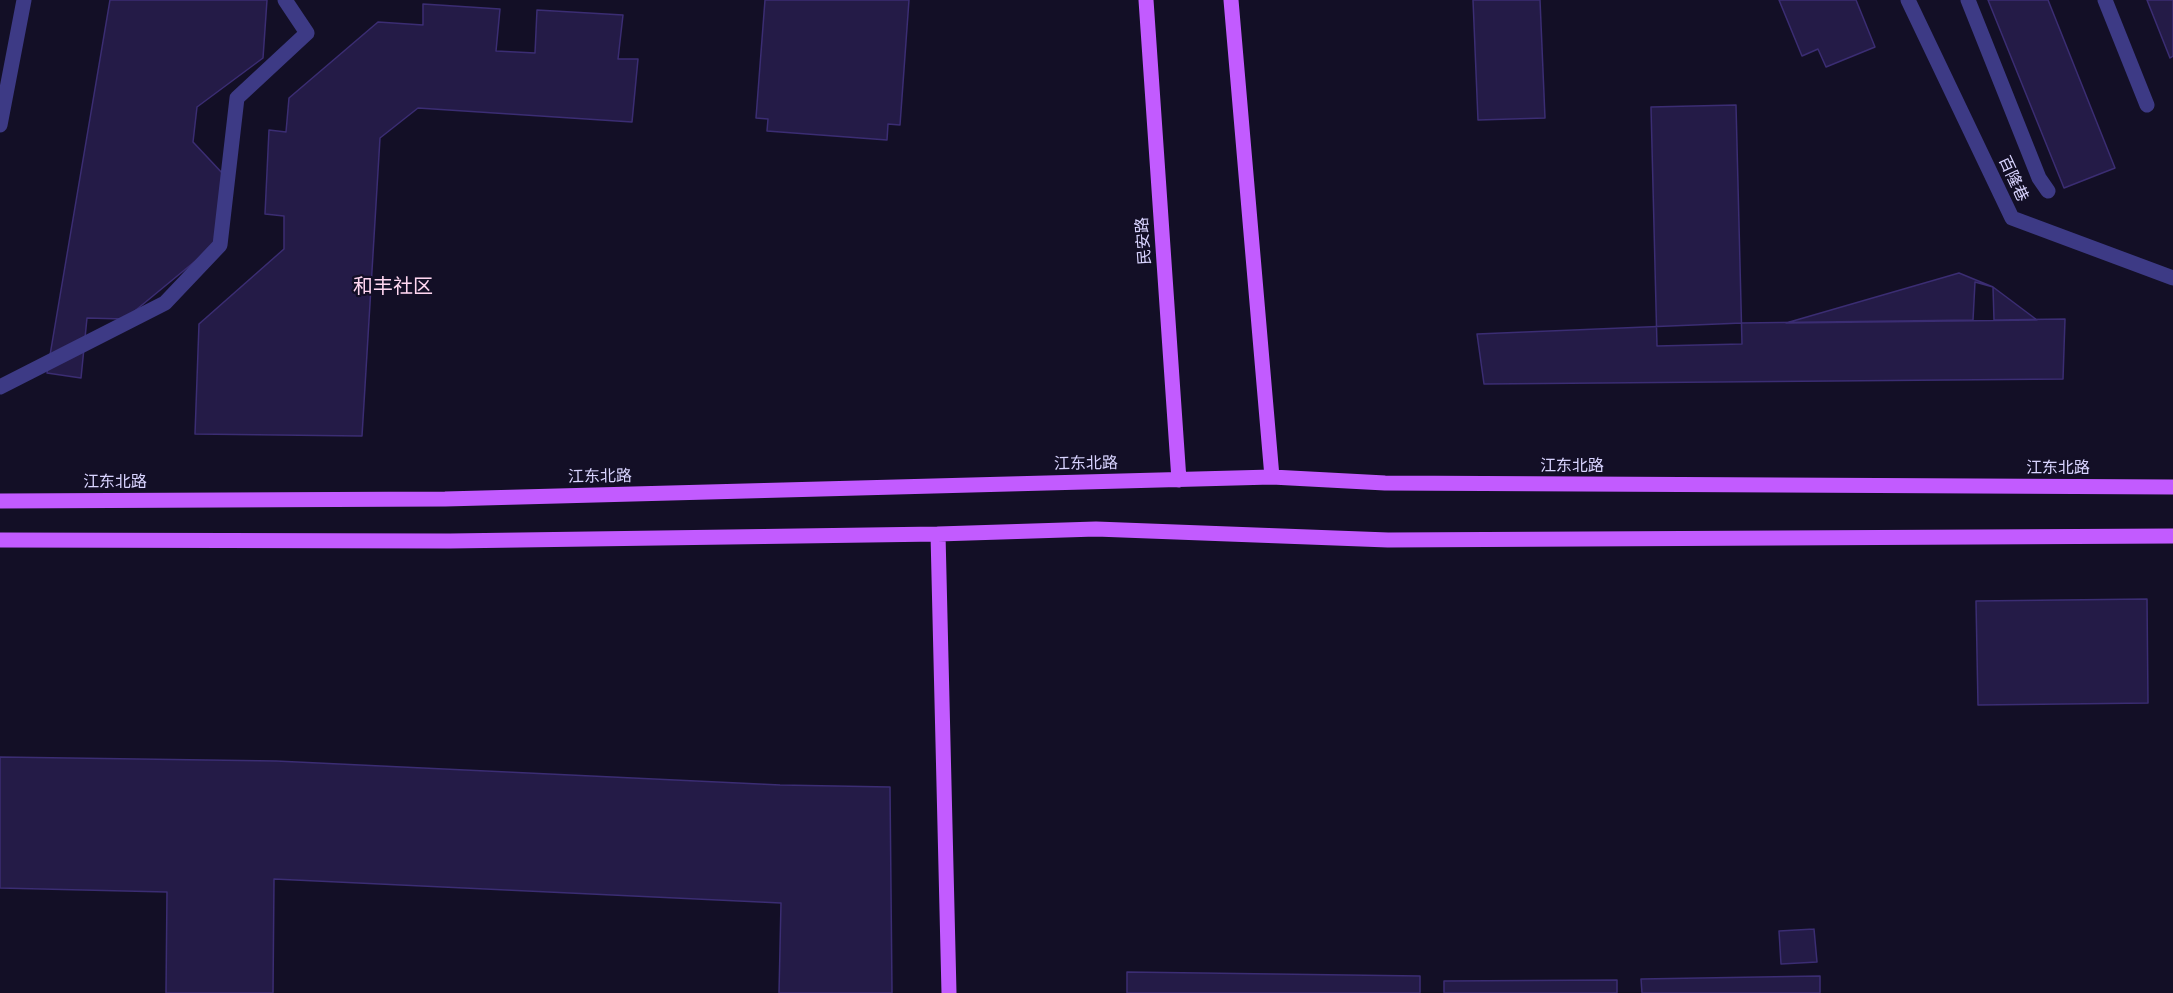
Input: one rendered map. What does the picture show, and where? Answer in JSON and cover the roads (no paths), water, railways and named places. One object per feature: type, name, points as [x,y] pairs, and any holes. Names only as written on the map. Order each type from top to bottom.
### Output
[{"type":"main road","name":"民安路","points":[[1146,0],[1179,480]]},
{"type":"main road","points":[[1231,0],[1272,477]]},
{"type":"main road","name":"江东北路","points":[[0,501],[445,499],[1272,477],[1385,483],[2173,487]]},
{"type":"main road","points":[[0,540],[450,541],[938,534],[1096,529],[1388,540],[2173,536]]},
{"type":"main road","points":[[938,534],[949,993]]},
{"type":"street","points":[[0,125],[24,0]]},
{"type":"street","points":[[0,387],[165,303],[220,245],[237,98],[307,33],[285,0]]},
{"type":"street","name":"百隆巷","points":[[1908,0],[2012,218],[2173,278]]},
{"type":"street","points":[[1968,0],[2039,178],[2048,191]]},
{"type":"street","points":[[2105,0],[2147,105]]},
{"type":"district","name":"和丰社区","points":[[393,287]]}]
